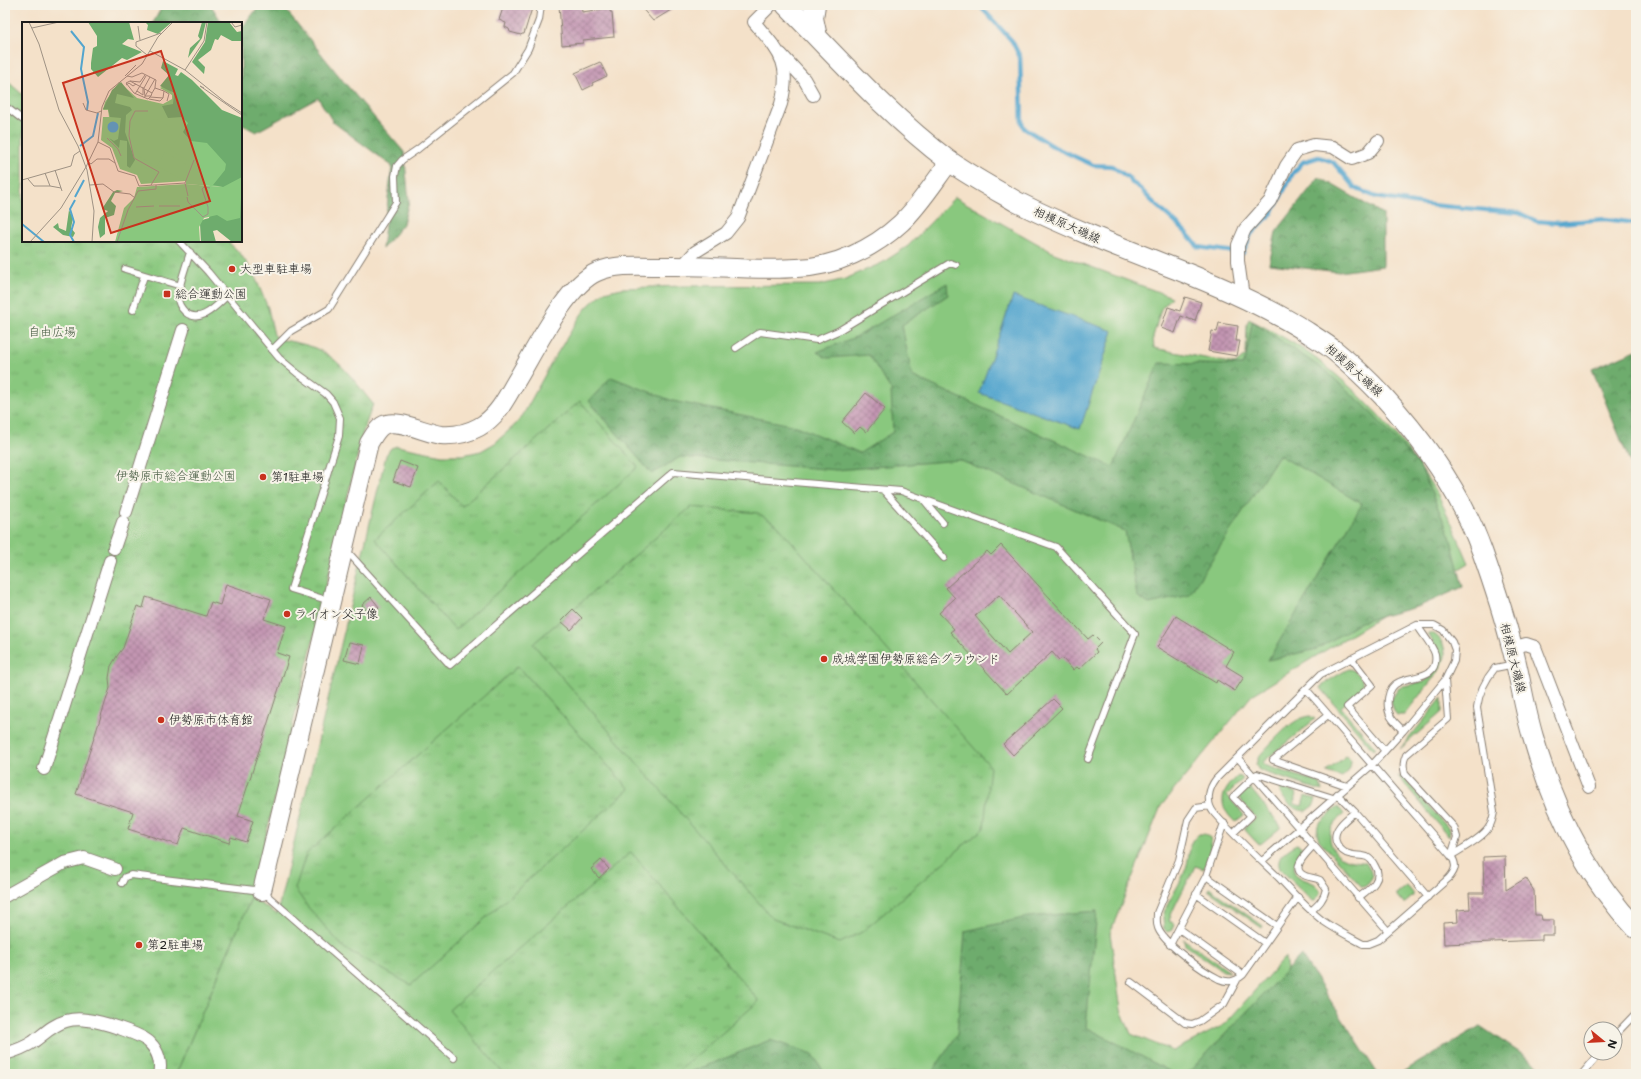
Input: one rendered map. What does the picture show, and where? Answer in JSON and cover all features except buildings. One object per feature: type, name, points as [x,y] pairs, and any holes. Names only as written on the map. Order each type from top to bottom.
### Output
[{"type":"main road","name":"相模原大磯線","points":[[786,5],[876,97],[920,137],[950,161],[983,183],[1078,231],[1217,285],[1282,316],[1333,349],[1381,394],[1421,439],[1454,488],[1482,550],[1514,656],[1533,738],[1553,797],[1578,846],[1604,890],[1617,908],[1636,928]]},
{"type":"main road","points":[[815,5],[813,18],[817,37]]},
{"type":"street","points":[[771,5],[754,22],[804,79],[813,95]]},
{"type":"street","points":[[682,266],[695,252],[726,233],[738,218],[781,104],[786,86],[785,73],[780,53]]},
{"type":"street","points":[[1243,297],[1238,261],[1238,245],[1245,229],[1270,201],[1286,166],[1297,150],[1314,145],[1333,147],[1352,158],[1368,153],[1378,141]]},
{"type":"street","points":[[262,891],[369,443],[376,431],[382,426],[394,422],[442,435],[454,435],[478,428],[493,417],[500,409],[558,311],[577,285],[585,278],[605,269],[619,267],[682,266],[798,268],[821,265],[846,258],[864,250],[901,223],[915,208],[950,161]]},
{"type":"street","points":[[114,548],[183,330]]},
{"type":"street","points":[[44,769],[110,561]]},
{"type":"street","points":[[1514,656],[1526,644],[1535,647],[1589,787]]},
{"type":"street","points":[[5,896],[64,863],[84,858],[115,869]]},
{"type":"street","points":[[5,1054],[24,1047],[49,1028],[60,1023],[69,1020],[88,1020],[136,1035],[150,1042],[158,1055],[160,1062],[159,1074]]},
{"type":"lane","points":[[272,350],[291,331],[329,309],[396,202],[395,176],[397,166],[402,160],[418,149],[513,73],[528,49],[539,20],[541,5]]},
{"type":"lane","points":[[5,106],[22,119]]},
{"type":"lane","points":[[180,242],[208,272],[272,350],[297,374],[326,394],[338,410],[340,418],[339,436],[291,589],[331,602]]},
{"type":"lane","points":[[190,252],[181,286],[179,303],[181,308],[190,315],[197,316],[204,314],[227,296]]},
{"type":"lane","points":[[736,348],[760,332],[817,340],[838,332],[950,263],[956,265]]},
{"type":"lane","points":[[125,270],[181,286]]},
{"type":"lane","points":[[133,310],[144,276]]},
{"type":"lane","points":[[344,549],[450,665],[674,472],[901,491],[1056,547],[1134,634],[1088,759]]},
{"type":"lane","points":[[883,490],[944,558]]},
{"type":"lane","points":[[924,500],[943,523]]},
{"type":"lane","points":[[1403,731],[1391,717],[1388,706],[1388,695],[1393,686],[1398,682],[1426,675],[1432,668],[1435,660],[1434,652],[1417,625]]},
{"type":"lane","points":[[1262,861],[1372,765],[1403,731],[1445,680],[1454,661],[1455,650],[1452,642],[1443,630],[1434,625],[1417,625],[1321,674],[1307,690],[1211,785],[1209,792],[1210,806],[1214,813],[1233,833],[1311,911],[1325,922],[1363,944],[1373,943],[1449,878],[1455,871],[1456,867],[1450,856],[1372,765],[1328,716],[1307,690]]},
{"type":"lane","points":[[1450,856],[1485,833],[1492,819],[1494,812],[1477,708],[1478,700],[1485,682],[1495,668],[1514,656]]},
{"type":"lane","points":[[1352,658],[1372,685],[1347,707],[1385,751]]},
{"type":"lane","points":[[1445,680],[1448,719],[1406,755],[1403,761],[1403,767],[1405,774],[1454,827],[1457,837],[1450,856]]},
{"type":"lane","points":[[1328,716],[1273,760],[1347,786]]},
{"type":"lane","points":[[1238,758],[1388,931]]},
{"type":"lane","points":[[1233,833],[1251,816],[1233,797],[1257,774],[1335,796],[1355,812],[1428,896]]},
{"type":"lane","points":[[1210,806],[1196,808],[1188,820],[1179,860],[1157,913],[1156,921],[1158,928],[1170,945],[1219,979],[1229,982],[1237,980]]},
{"type":"lane","points":[[1355,812],[1344,822],[1336,833],[1336,841],[1340,850],[1347,854],[1366,857],[1377,868],[1378,874],[1376,882],[1358,898]]},
{"type":"lane","points":[[1170,945],[1206,876],[1224,823]]},
{"type":"lane","points":[[1311,911],[1320,902],[1326,889],[1320,880],[1301,874],[1298,870],[1299,865],[1313,846]]},
{"type":"lane","points":[[122,883],[125,877],[131,876],[262,891],[454,1058]]},
{"type":"lane","points":[[1206,876],[1277,926]]},
{"type":"lane","points":[[1196,894],[1265,943]]},
{"type":"lane","points":[[1131,982],[1184,1022],[1192,1024],[1200,1022],[1224,1004],[1237,980],[1243,975],[1298,897]]},
{"type":"lane","points":[[1179,929],[1243,975]]},
{"type":"lane","points":[[1623,1027],[1636,1013]]},
{"type":"lane","points":[[1582,1074],[1593,1061]]},
{"type":"green space","points":[[163,5],[211,5],[221,22],[154,22]]},
{"type":"green space","points":[[260,5],[282,5],[344,82],[404,152],[409,201],[403,224],[382,249],[392,166],[333,122],[318,98],[256,132],[242,125],[242,28]]},
{"type":"green space","name":"伊勢原市総合運動公園","points":[[5,79],[22,94],[22,242],[228,242],[239,252],[253,272],[268,308],[274,335],[279,339],[311,347],[329,356],[349,374],[373,404],[363,432],[251,898],[176,1074],[5,1074]]},
{"type":"green space","points":[[1319,177],[1383,214],[1383,266],[1339,272],[1269,264],[1276,232]]},
{"type":"green space","name":"成城学園伊勢原総合グラウンド","points":[[955,197],[1054,253],[1172,297],[1161,309],[1153,337],[1154,348],[1235,364],[1245,356],[1246,353],[1247,324],[1249,319],[1303,349],[1336,375],[1369,405],[1413,456],[1437,494],[1450,519],[1469,563],[1252,695],[1161,806],[1110,933],[1121,1010],[1131,1034],[1173,1051],[1224,1025],[1285,957],[1292,1003],[1328,1074],[176,1074],[251,898],[277,914],[386,455],[391,448],[397,446],[442,455],[463,455],[481,451],[495,443],[516,424],[523,415],[553,360],[581,315],[588,306],[604,292],[622,288],[820,285],[845,279],[882,263],[908,246]]},
{"type":"green space","points":[[947,283],[948,295],[902,325],[912,376],[1113,467],[1159,363],[1242,365],[1246,358],[1252,321],[1327,372],[1364,405],[1420,466],[1450,536],[1463,587],[1420,606],[1361,622],[1317,649],[1268,660],[1362,504],[1279,455],[1189,595],[1149,604],[1137,596],[1125,531],[959,460],[836,470],[680,457],[652,474],[589,401],[611,377],[673,401],[796,426],[860,453],[893,432],[891,390],[869,355],[827,358],[817,352],[858,336]]},
{"type":"green space","points":[[1636,350],[1636,477],[1592,369]]},
{"type":"green space","points":[[580,401],[638,467],[455,630],[375,539],[439,481],[462,506]]},
{"type":"green space","points":[[691,507],[758,513],[777,525],[990,766],[984,828],[862,932],[840,943],[773,919],[533,644]]},
{"type":"green space","points":[[1428,633],[1432,633],[1441,640],[1445,652],[1444,660],[1439,671],[1404,715],[1397,715],[1394,711],[1391,700],[1398,689],[1403,686],[1424,682],[1437,668],[1438,652]]},
{"type":"green space","points":[[518,666],[629,789],[411,985],[344,948],[307,906],[295,889],[306,854]]},
{"type":"green space","points":[[1348,669],[1351,669],[1359,675],[1363,681],[1364,687],[1341,707],[1375,748],[1373,750],[1321,688],[1323,684]]},
{"type":"green space","points":[[1442,698],[1442,712],[1400,749]]},
{"type":"green space","points":[[1310,716],[1315,719],[1263,762],[1264,765],[1320,783],[1322,791],[1261,771],[1258,769],[1256,764],[1259,756],[1289,726],[1303,717]]},
{"type":"green space","points":[[1347,755],[1351,760],[1350,768],[1342,777],[1326,772]]},
{"type":"green space","points":[[1239,775],[1243,779],[1227,795],[1244,815],[1235,822],[1225,809],[1223,798],[1228,787]]},
{"type":"green space","points":[[1398,776],[1404,778],[1450,830],[1449,837]]},
{"type":"green space","points":[[1248,787],[1280,825],[1280,828],[1262,843],[1258,844],[1245,830],[1245,827],[1256,818],[1239,798],[1240,794]]},
{"type":"green space","points":[[1281,788],[1296,793],[1294,804],[1302,806],[1305,796],[1316,799],[1314,805],[1306,811],[1294,808],[1280,793]]},
{"type":"green space","points":[[1337,807],[1344,814],[1337,820],[1332,828],[1330,833],[1331,843],[1336,853],[1345,859],[1366,863],[1373,875],[1369,883],[1364,887],[1361,886],[1319,840],[1317,833],[1318,825]]},
{"type":"green space","points":[[1199,834],[1206,834],[1211,841],[1208,859],[1204,869],[1195,866],[1174,907],[1169,921],[1175,924],[1173,930],[1167,932],[1164,929],[1163,917],[1165,910],[1184,874],[1191,845],[1195,837]]},
{"type":"green space","points":[[1296,844],[1304,849],[1296,862],[1294,872],[1301,878],[1316,885],[1319,889],[1320,893],[1315,901],[1313,901],[1280,869],[1280,857]]},
{"type":"green space","points":[[631,852],[759,1001],[675,1074],[504,1074],[449,1010]]},
{"type":"green space","points":[[1406,886],[1413,893],[1413,896],[1403,903],[1397,896],[1397,893]]},
{"type":"green space","points":[[1209,888],[1263,926],[1262,928],[1208,890]]},
{"type":"green space","points":[[1097,911],[1086,1027],[1175,1074],[931,1074],[957,1035],[965,931],[1028,917]]},
{"type":"green space","points":[[1183,939],[1230,972],[1223,971],[1185,945]]},
{"type":"green space","points":[[1301,955],[1378,1074],[1187,1074]]},
{"type":"green space","points":[[1480,1026],[1538,1065],[1532,1074],[1399,1074]]},
{"type":"green space","points":[[770,1040],[813,1054],[825,1074],[686,1074]]},
{"type":"water","points":[[1013,296],[1113,331],[1080,429],[979,393]]},
{"type":"waterway","points":[[979,5],[1012,41],[1020,57],[1022,123],[1024,128],[1054,147],[1093,165],[1112,166],[1130,179],[1132,183],[1135,184],[1182,229],[1198,247],[1243,253],[1251,234],[1272,213],[1293,173],[1303,162],[1319,157],[1333,162],[1355,188],[1376,197],[1419,204],[1519,213],[1536,221],[1559,223],[1605,219],[1636,223]]},
{"type":"place","name":"大型車駐車場","points":[[232,269]]},
{"type":"place","name":"総合運動公園","points":[[167,294]]},
{"type":"place","name":"第1駐車場","points":[[263,477]]},
{"type":"place","name":"ライオン父子像","points":[[287,614]]},
{"type":"place","name":"成城学園伊勢原総合グラウンド","points":[[824,659]]},
{"type":"place","name":"伊勢原市体育館","points":[[161,720]]},
{"type":"place","name":"第2駐車場","points":[[139,945]]},
{"type":"park label","name":"自由広場","points":[[52,332]]}]
